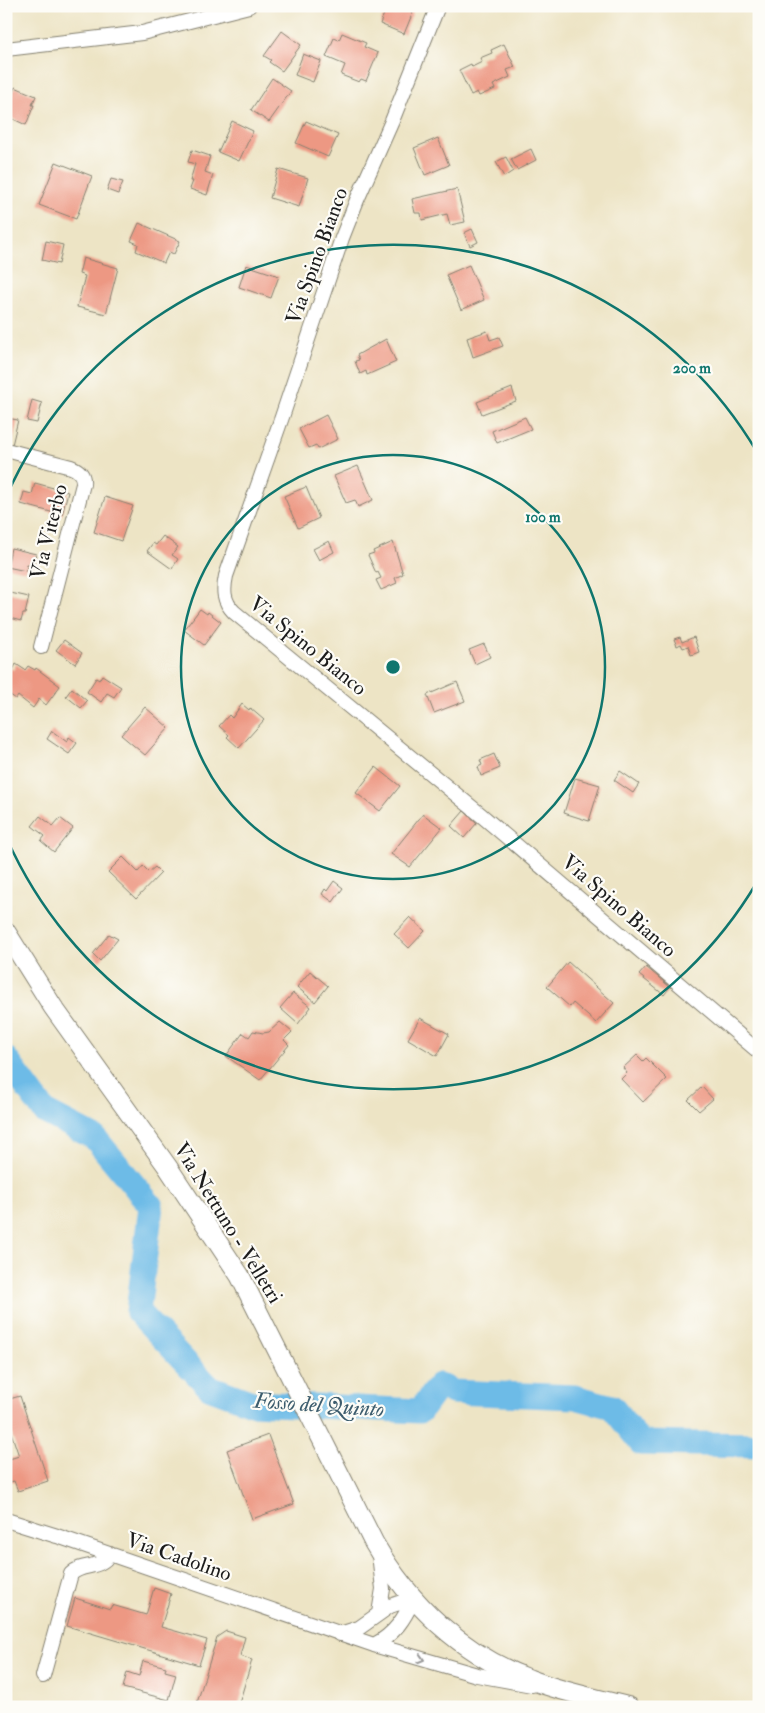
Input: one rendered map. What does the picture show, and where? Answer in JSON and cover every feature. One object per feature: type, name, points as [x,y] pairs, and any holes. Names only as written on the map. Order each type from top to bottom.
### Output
[{"type":"main road","name":"Via Nettuno - Velletri","points":[[6,932],[53,1007],[167,1166],[226,1253],[254,1302],[296,1390],[378,1550],[414,1598],[451,1635],[483,1657],[513,1673],[558,1688],[629,1707]]},
{"type":"street","points":[[6,49],[142,33],[249,6]]},
{"type":"street","name":"Via Spino Bianco","points":[[438,6],[390,127],[362,187],[342,238],[226,576],[225,596],[228,605],[234,612],[482,815],[759,1052]]},
{"type":"street","name":"Via Viterbo","points":[[6,450],[71,467],[78,470],[83,477],[83,484],[41,647]]},
{"type":"street","name":"Via Cadolino","points":[[6,1520],[374,1645],[484,1677],[558,1688]]},
{"type":"street","points":[[378,1550],[383,1582],[379,1613]]},
{"type":"street","points":[[43,1676],[71,1574],[80,1568],[100,1564],[110,1554]]},
{"type":"street","points":[[339,1634],[359,1628],[394,1604],[414,1598]]},
{"type":"street","points":[[374,1645],[386,1639],[396,1630],[414,1598]]},
{"type":"building","points":[[387,6],[398,6],[413,12],[404,34],[380,24]]},
{"type":"building","points":[[282,31],[301,45],[282,71],[264,56]]},
{"type":"building","points":[[342,33],[366,43],[364,47],[378,53],[366,81],[361,79],[359,82],[341,75],[345,65],[326,57],[334,38],[339,40]]},
{"type":"building","points":[[504,44],[515,67],[507,70],[510,77],[493,85],[495,89],[479,96],[477,92],[471,95],[459,70],[471,64],[472,67],[482,62],[480,58],[492,53],[491,50]]},
{"type":"building","points":[[303,54],[321,61],[313,82],[295,75]]},
{"type":"building","points":[[272,78],[291,91],[269,122],[251,110]]},
{"type":"building","points":[[15,87],[36,96],[26,125],[6,114],[6,108]]},
{"type":"building","points":[[232,121],[253,131],[239,161],[218,152]]},
{"type":"building","points":[[306,121],[338,135],[328,157],[296,143]]},
{"type":"building","points":[[438,138],[449,165],[425,175],[414,148]]},
{"type":"building","points":[[531,149],[536,160],[517,170],[511,159]]},
{"type":"building","points":[[192,150],[210,156],[205,172],[213,175],[207,195],[190,189],[193,181],[190,181],[195,164],[188,162]]},
{"type":"building","points":[[506,157],[513,171],[504,177],[496,162]]},
{"type":"building","points":[[56,162],[92,176],[76,219],[39,205]]},
{"type":"building","points":[[278,169],[308,178],[299,207],[270,198]]},
{"type":"building","points":[[111,179],[123,182],[118,194],[107,190]]},
{"type":"building","points":[[457,189],[465,222],[450,225],[447,214],[422,220],[421,213],[415,213],[412,199]]},
{"type":"building","points":[[139,223],[180,241],[174,254],[169,252],[164,263],[136,251],[138,244],[131,241]]},
{"type":"building","points":[[472,229],[478,242],[470,246],[464,233]]},
{"type":"building","points":[[46,241],[63,245],[59,264],[42,260]]},
{"type":"building","points":[[83,258],[118,268],[106,314],[77,307],[85,276],[79,274]]},
{"type":"building","points":[[246,265],[279,276],[271,298],[239,287]]},
{"type":"building","points":[[469,265],[484,300],[461,310],[446,275]]},
{"type":"building","points":[[487,331],[490,340],[499,337],[503,346],[473,357],[467,338]]},
{"type":"building","points":[[386,339],[396,362],[367,375],[366,371],[360,374],[355,361],[359,360],[357,355]]},
{"type":"building","points":[[512,388],[516,401],[482,414],[477,402]]},
{"type":"building","points":[[32,400],[42,403],[37,423],[27,421]]},
{"type":"building","points":[[326,415],[338,439],[318,449],[316,445],[309,448],[299,429]]},
{"type":"building","points":[[525,417],[531,429],[497,443],[492,431]]},
{"type":"building","points":[[6,418],[18,420],[12,445],[6,443]]},
{"type":"building","points":[[358,466],[373,500],[358,507],[355,500],[346,503],[334,476]]},
{"type":"building","points":[[35,483],[68,492],[62,515],[21,504],[24,492],[32,494]]},
{"type":"building","points":[[306,487],[319,518],[298,528],[284,496]]},
{"type":"building","points":[[105,497],[133,506],[121,541],[94,532]]},
{"type":"building","points":[[163,536],[178,547],[172,555],[178,559],[172,569],[147,551],[153,543],[156,545]]},
{"type":"building","points":[[329,541],[334,552],[319,560],[313,549]]},
{"type":"building","points":[[393,542],[403,574],[395,578],[397,583],[381,590],[376,580],[381,578],[378,572],[376,573],[368,555]]},
{"type":"building","points":[[11,548],[36,554],[33,566],[27,565],[26,571],[7,567]]},
{"type":"building","points":[[6,592],[29,597],[25,614],[23,614],[21,621],[6,617]]},
{"type":"building","points":[[200,609],[207,614],[208,612],[221,622],[204,645],[184,630]]},
{"type":"building","points":[[680,637],[682,642],[694,637],[699,652],[691,655],[688,646],[683,648],[681,644],[677,646],[674,639]]},
{"type":"building","points":[[64,640],[82,653],[75,664],[56,650]]},
{"type":"building","points":[[484,644],[490,657],[475,664],[469,650]]},
{"type":"building","points":[[16,664],[25,670],[28,666],[35,670],[36,668],[60,686],[46,705],[39,699],[33,708],[18,696],[16,699],[6,692],[6,667],[7,665],[13,670]]},
{"type":"building","points":[[102,675],[121,687],[114,697],[107,693],[101,702],[87,692],[96,678],[99,680]]},
{"type":"building","points":[[457,682],[465,701],[434,713],[427,695]]},
{"type":"building","points":[[72,688],[87,701],[81,708],[66,696]]},
{"type":"building","points":[[242,704],[264,720],[239,748],[219,726],[229,715],[232,718]]},
{"type":"building","points":[[145,707],[169,728],[145,755],[121,735]]},
{"type":"building","points":[[52,731],[67,742],[69,737],[77,743],[69,754],[47,739]]},
{"type":"building","points":[[494,754],[500,768],[481,776],[478,767],[482,765],[480,760]]},
{"type":"building","points":[[376,767],[400,786],[380,811],[356,793]]},
{"type":"building","points":[[620,771],[639,784],[633,793],[614,780]]},
{"type":"building","points":[[575,778],[600,785],[589,821],[564,813]]},
{"type":"building","points":[[464,811],[477,823],[464,838],[451,826]]},
{"type":"building","points":[[423,814],[442,828],[410,867],[391,854]]},
{"type":"building","points":[[40,816],[53,826],[60,818],[73,828],[54,852],[41,841],[45,836],[32,826]]},
{"type":"building","points":[[123,857],[138,872],[143,866],[149,872],[155,867],[161,873],[136,899],[108,872]]},
{"type":"building","points":[[334,881],[343,888],[333,902],[322,894],[325,889],[327,891]]},
{"type":"building","points":[[410,917],[425,931],[409,948],[394,934]]},
{"type":"building","points":[[109,934],[118,939],[100,961],[93,954]]},
{"type":"building","points":[[568,962],[614,1003],[596,1023],[573,1003],[570,1007],[547,987]]},
{"type":"building","points":[[646,967],[670,987],[664,995],[639,975]]},
{"type":"building","points":[[310,971],[328,986],[315,1002],[297,987]]},
{"type":"building","points":[[293,993],[311,1007],[298,1024],[280,1008]]},
{"type":"building","points":[[420,1018],[449,1034],[437,1056],[408,1039]]},
{"type":"building","points":[[280,1022],[292,1032],[284,1040],[289,1045],[260,1080],[226,1056],[243,1033],[249,1037],[253,1031],[269,1032]]},
{"type":"building","points":[[637,1055],[643,1061],[646,1058],[667,1079],[643,1102],[621,1079],[627,1073],[623,1068]]},
{"type":"building","points":[[702,1087],[713,1099],[699,1111],[688,1100]]},
{"type":"building","points":[[20,1396],[48,1481],[18,1491],[14,1481],[6,1483],[6,1460],[19,1456],[6,1418],[6,1400]]},
{"type":"building","points":[[268,1435],[294,1504],[252,1519],[227,1450]]},
{"type":"building","points":[[154,1588],[171,1594],[161,1627],[207,1640],[199,1665],[67,1626],[75,1598],[110,1609],[112,1605],[146,1615]]},
{"type":"building","points":[[226,1631],[245,1637],[240,1656],[252,1660],[238,1707],[211,1707],[197,1703],[217,1637]]},
{"type":"building","points":[[143,1661],[166,1667],[165,1671],[176,1674],[169,1700],[123,1688],[127,1672],[139,1676]]},
{"type":"waterway","name":"Fosso del Quinto","points":[[6,1059],[45,1112],[95,1138],[151,1206],[138,1312],[209,1387],[252,1403],[420,1411],[439,1385],[453,1392],[575,1397],[612,1407],[641,1443],[759,1445]]}]
